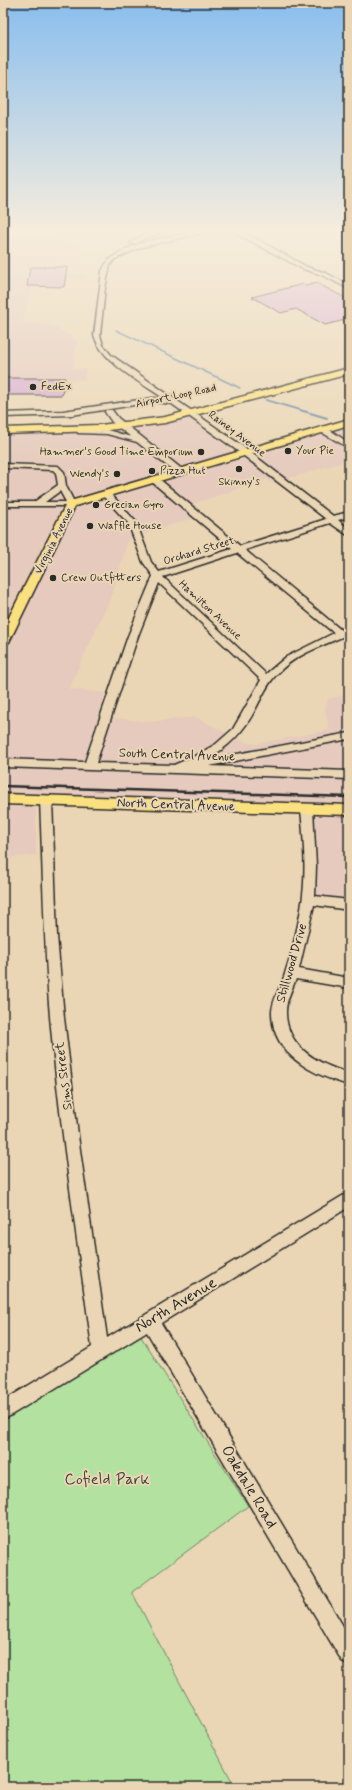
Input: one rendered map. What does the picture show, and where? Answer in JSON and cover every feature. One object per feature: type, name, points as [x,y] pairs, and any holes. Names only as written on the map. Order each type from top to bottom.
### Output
[{"type":"main road","name":"Airport Loop Road","points":[[3,430],[70,430],[123,426],[349,365]]},
{"type":"main road","name":"Airport Loop Road","points":[[3,424],[82,423],[112,416],[184,409],[349,371]]},
{"type":"main road","name":"Virginia Avenue","points":[[3,642],[71,504],[349,422]]},
{"type":"main road","name":"North Central Avenue","points":[[3,799],[349,810]]},
{"type":"street","name":"Rainey Avenue","points":[[100,313],[97,337],[100,345],[106,353],[245,453],[349,532]]},
{"type":"street","points":[[112,416],[115,407],[153,400],[158,396],[156,389]]},
{"type":"street","points":[[64,413],[153,400],[163,400],[184,409]]},
{"type":"street","points":[[3,415],[64,413],[112,416],[180,472]]},
{"type":"street","name":"Airport Loop Road","points":[[70,430],[117,434],[134,439],[150,448]]},
{"type":"street","points":[[324,430],[349,446]]},
{"type":"street","points":[[3,466],[55,468],[60,472],[62,486],[71,504],[3,504]]},
{"type":"street","points":[[155,480],[240,550],[345,632],[286,662],[266,679],[245,720],[234,734],[209,756],[173,769]]},
{"type":"street","points":[[36,504],[62,486]]},
{"type":"street","name":"Hamilton Avenue","points":[[106,494],[132,522],[147,562],[157,576],[266,679]]},
{"type":"street","name":"Orchard Street","points":[[89,766],[133,636],[150,590],[157,576],[349,514]]},
{"type":"street","points":[[234,734],[235,744],[247,772]]},
{"type":"street","points":[[173,769],[349,736]]},
{"type":"street","name":"South Central Avenue","points":[[3,763],[349,775]]},
{"type":"street","name":"Sims Street","points":[[46,800],[52,948],[57,1018],[101,1351]]},
{"type":"street","name":"Stillwood Drive","points":[[307,809],[310,868],[309,900],[301,941],[279,1011],[280,1025],[287,1041],[301,1058],[319,1070],[349,1079]]},
{"type":"street","points":[[309,900],[349,905]]},
{"type":"street","points":[[291,973],[349,983]]},
{"type":"street","name":"North Avenue","points":[[3,1411],[349,1199]]},
{"type":"street","name":"Oakdale Road","points":[[150,1321],[349,1654]]},
{"type":"shaded area","points":[[3,313],[25,313],[23,322],[51,325],[73,337],[77,341],[73,369],[86,369],[84,380],[65,379],[3,395]]},
{"type":"shaded area","points":[[193,415],[241,460],[349,427],[349,460],[273,483],[267,479],[190,505],[202,515],[128,539],[113,592],[69,689],[105,693],[99,716],[150,722],[195,717],[244,742],[255,744],[330,730],[325,710],[328,699],[349,694],[349,905],[303,895],[303,860],[300,813],[36,805],[36,855],[3,858],[3,434],[129,429]]},
{"type":"green space","name":"Cofield Park","points":[[138,1332],[248,1506],[132,1592],[235,1787],[3,1787],[3,1418]]},
{"type":"building","points":[[302,313],[349,313],[349,319],[325,325]]},
{"type":"building","name":"FedEx","points":[[3,378],[65,378],[62,395],[3,395]]},
{"type":"waterway","points":[[116,330],[240,388]]},
{"type":"waterway","points":[[266,400],[327,418]]},
{"type":"railway","points":[[3,786],[349,797]]},
{"type":"place","name":"FedEx","points":[[33,387]]},
{"type":"place","name":"Your Pie","points":[[288,451]]},
{"type":"place","name":"Hammer's Good Time Emporium","points":[[201,452]]},
{"type":"place","name":"Skinny's","points":[[239,469]]},
{"type":"place","name":"Pizza Hut","points":[[152,471]]},
{"type":"place","name":"Wendy's","points":[[117,474]]},
{"type":"place","name":"Grecian Gyro","points":[[96,505]]},
{"type":"place","name":"Waffle House","points":[[90,526]]},
{"type":"place","name":"Crew Outfitters","points":[[53,578]]}]
